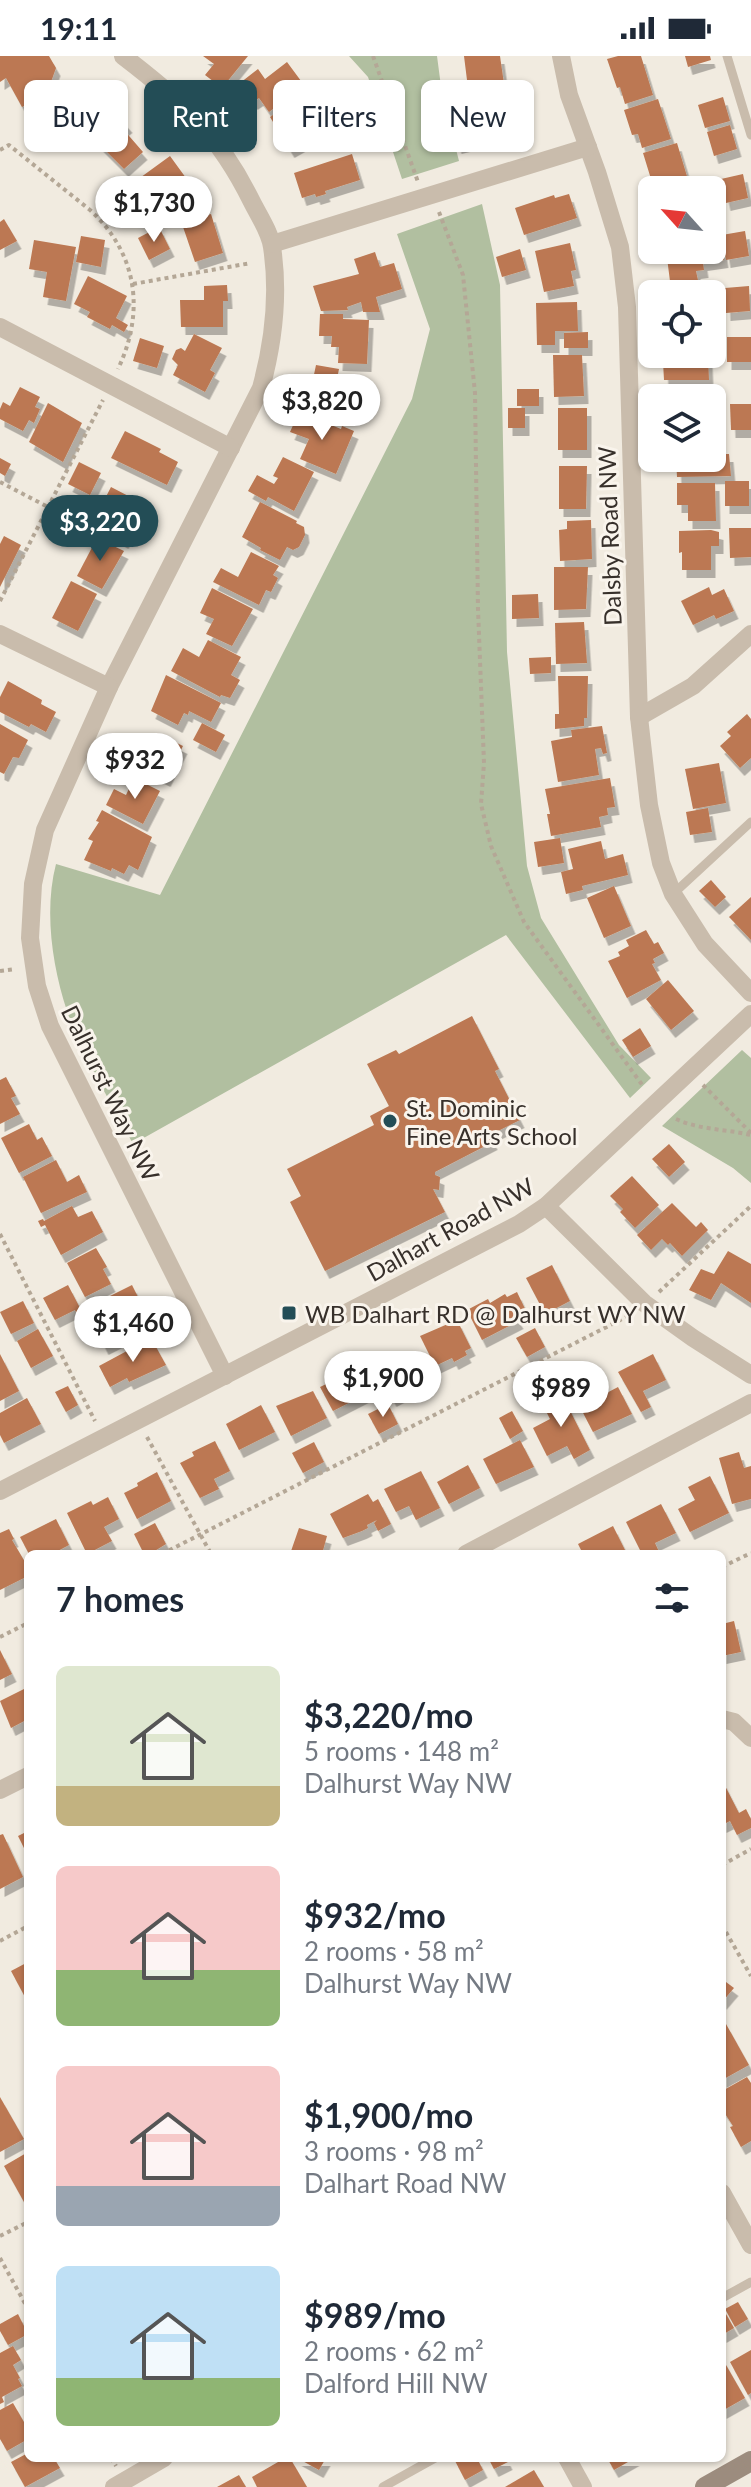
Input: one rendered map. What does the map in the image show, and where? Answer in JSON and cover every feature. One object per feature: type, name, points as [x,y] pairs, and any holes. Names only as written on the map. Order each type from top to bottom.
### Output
[{"type":"street","name":"Dalhurst Way NW","points":[[123,56],[200,120],[240,178],[272,244],[271,338],[261,388],[109,687],[45,830],[30,910],[33,966],[43,1006],[55,1036],[225,1376]]},
{"type":"street","name":"Dalsby Road NW","points":[[561,56],[569,95],[620,247],[627,307],[639,717],[649,805],[661,863],[673,894],[705,944],[751,993]]},
{"type":"street","points":[[272,244],[588,147]]},
{"type":"street","points":[[0,327],[231,448]]},
{"type":"street","points":[[0,634],[109,687]]},
{"type":"street","points":[[639,717],[693,686],[751,634]]},
{"type":"street","name":"Dalhart Road NW","points":[[0,1491],[492,1238],[546,1206],[751,1014]]},
{"type":"street","points":[[546,1206],[644,1303],[751,1375]]},
{"type":"street","points":[[474,1550],[751,1403]]},
{"type":"street","points":[[726,1720],[734,1722],[751,1738]]},
{"type":"street","points":[[0,1790],[24,1778]]},
{"type":"street","points":[[726,2200],[751,2245]]},
{"type":"street","points":[[705,2487],[751,2461]]},
{"type":"street","points":[[114,2487],[157,2462]]},
{"type":"street","points":[[569,2462],[583,2487]]},
{"type":"lane","points":[[727,56],[751,135]]},
{"type":"lane","points":[[673,894],[751,822]]},
{"type":"lane","points":[[726,2296],[751,2282]]},
{"type":"lane","points":[[383,2487],[428,2462]]},
{"type":"path","points":[[373,56],[416,179],[440,214],[463,275],[475,393],[484,763],[481,804],[491,846],[524,922],[643,1086]]},
{"type":"path","points":[[0,150],[9,145],[103,222],[124,252],[133,284],[134,309],[130,338],[117,372]]},
{"type":"path","points":[[133,284],[251,263]]},
{"type":"path","points":[[0,601],[103,400]]},
{"type":"path","points":[[0,482],[48,507]]},
{"type":"path","points":[[0,971],[15,969]]},
{"type":"path","points":[[703,1085],[751,1134]]},
{"type":"path","points":[[676,1119],[690,1126],[751,1134]]},
{"type":"path","points":[[170,1550],[626,1317],[658,1292],[751,1206]]},
{"type":"path","points":[[0,1234],[95,1421]]},
{"type":"path","points":[[147,1437],[209,1550]]},
{"type":"path","points":[[726,1565],[751,1553]]},
{"type":"path","points":[[0,1637],[24,1625]]},
{"type":"path","points":[[726,1863],[751,1849]]},
{"type":"path","points":[[0,1941],[24,1928]]},
{"type":"path","points":[[726,1932],[751,1976]]},
{"type":"path","points":[[0,2236],[24,2224]]},
{"type":"path","points":[[0,2258],[24,2302]]},
{"type":"path","points":[[114,2462],[116,2466]]},
{"type":"green space","points":[[349,56],[437,56],[440,80],[421,80],[421,152],[457,152],[459,161],[402,179],[393,152],[405,152],[405,80],[369,80]]},
{"type":"green space","points":[[482,204],[500,285],[507,652],[527,866],[541,918],[619,1045],[651,1078],[630,1098],[506,935],[133,1144],[80,1045],[62,994],[50,919],[56,864],[160,895],[412,399],[430,329],[397,234]]},
{"type":"green space","points":[[742,1050],[751,1058],[751,1183],[733,1168],[662,1126]]},
{"type":"building","points":[[0,56],[49,56],[56,68],[52,80],[24,80],[22,107],[6,78],[0,82]]},
{"type":"building","points":[[203,56],[248,56],[228,80],[212,80],[205,75],[214,64]]},
{"type":"building","points":[[464,56],[500,56],[503,80],[467,80]]},
{"type":"building","points":[[641,56],[653,95],[625,104],[607,59]]},
{"type":"building","points":[[685,56],[710,56],[711,60],[688,67]]},
{"type":"building","points":[[287,62],[300,80],[273,80],[273,109],[269,112],[257,99],[257,80],[244,80],[258,69],[265,79]]},
{"type":"building","points":[[723,97],[730,121],[705,128],[698,105]]},
{"type":"building","points":[[658,99],[671,139],[642,148],[638,134],[632,135],[624,110]]},
{"type":"building","points":[[730,125],[737,149],[714,156],[707,132]]},
{"type":"building","points":[[128,135],[143,152],[124,169],[107,152],[128,152]]},
{"type":"building","points":[[677,143],[687,176],[650,176],[643,153]]},
{"type":"building","points":[[352,154],[360,180],[325,191],[326,194],[302,198],[294,173]]},
{"type":"building","points":[[170,156],[186,178],[172,188],[183,204],[164,218],[137,180]]},
{"type":"building","points":[[743,174],[748,198],[726,203],[726,178]]},
{"type":"building","points":[[569,194],[577,218],[524,235],[515,208],[554,195],[555,198]]},
{"type":"building","points":[[211,214],[223,253],[195,262],[182,224]]},
{"type":"building","points":[[4,219],[17,241],[0,250],[0,222]]},
{"type":"building","points":[[159,227],[170,249],[149,260],[138,238]]},
{"type":"building","points":[[745,231],[749,256],[726,260],[726,234]]},
{"type":"building","points":[[81,236],[105,240],[101,267],[76,262]]},
{"type":"building","points":[[34,240],[76,247],[66,301],[43,297],[47,272],[29,269]]},
{"type":"building","points":[[570,243],[576,270],[571,271],[574,286],[544,292],[535,251]]},
{"type":"building","points":[[520,249],[526,270],[502,277],[496,257]]},
{"type":"building","points":[[375,252],[380,267],[394,263],[402,289],[376,297],[380,312],[363,312],[361,302],[347,307],[348,310],[321,311],[313,286],[359,274],[354,259]]},
{"type":"building","points":[[668,264],[703,264],[704,270],[696,271],[698,280],[670,280]]},
{"type":"building","points":[[88,276],[127,296],[116,318],[128,325],[124,332],[112,325],[110,329],[87,317],[90,312],[74,304]]},
{"type":"building","points":[[227,285],[228,301],[223,301],[223,327],[181,327],[180,300],[204,300],[204,286]]},
{"type":"building","points":[[749,286],[750,311],[726,313],[726,288]]},
{"type":"building","points":[[577,302],[578,331],[555,331],[555,345],[537,345],[536,303]]},
{"type":"building","points":[[320,314],[343,314],[343,319],[369,320],[367,364],[338,363],[339,347],[331,347],[332,336],[319,336]]},
{"type":"building","points":[[588,332],[588,348],[564,348],[564,333]]},
{"type":"building","points":[[194,334],[222,348],[210,370],[215,373],[205,392],[173,375],[178,365],[172,359],[176,350],[181,348],[185,351]]},
{"type":"building","points":[[727,337],[751,337],[751,362],[727,362]]},
{"type":"building","points":[[140,338],[164,346],[157,368],[133,361]]},
{"type":"building","points":[[553,355],[582,355],[584,396],[554,397]]},
{"type":"building","points":[[316,365],[339,369],[337,379],[344,381],[343,390],[354,392],[350,415],[305,407]]},
{"type":"building","points":[[663,368],[708,368],[709,380],[664,380]]},
{"type":"building","points":[[20,387],[40,397],[35,407],[40,409],[34,423],[29,420],[23,431],[0,419],[3,402],[10,406]]},
{"type":"building","points":[[517,389],[539,389],[539,406],[517,406]]},
{"type":"building","points":[[48,403],[82,423],[63,462],[29,442]]},
{"type":"building","points":[[730,404],[751,404],[751,430],[731,430]]},
{"type":"building","points":[[508,408],[525,408],[525,428],[508,428]]},
{"type":"building","points":[[558,408],[587,408],[587,450],[558,450]]},
{"type":"building","points":[[299,412],[354,431],[336,474],[300,459],[309,439],[290,432]]},
{"type":"building","points":[[125,431],[161,449],[159,452],[178,462],[167,485],[111,458]]},
{"type":"building","points":[[726,454],[729,454],[731,476],[677,477],[677,472],[726,472]]},
{"type":"building","points":[[283,457],[314,472],[294,511],[268,497],[266,501],[248,491],[257,475],[274,484],[278,478],[273,476]]},
{"type":"building","points":[[0,458],[11,464],[5,476],[0,473]]},
{"type":"building","points":[[79,462],[101,473],[90,495],[68,484]]},
{"type":"building","points":[[559,466],[587,466],[586,509],[559,509]]},
{"type":"building","points":[[725,481],[749,481],[749,506],[725,506]]},
{"type":"building","points":[[677,483],[715,483],[716,521],[688,521],[688,505],[677,505]]},
{"type":"building","points":[[111,487],[138,501],[130,513],[136,517],[124,541],[92,524]]},
{"type":"building","points":[[260,502],[304,527],[305,535],[299,547],[293,550],[287,547],[280,560],[242,537]]},
{"type":"building","points":[[591,520],[592,559],[560,561],[559,530],[567,529],[567,521]]},
{"type":"building","points":[[729,528],[751,528],[751,557],[730,558]]},
{"type":"building","points":[[679,531],[719,532],[719,546],[711,546],[711,570],[682,570]]},
{"type":"building","points":[[4,536],[21,545],[0,587],[0,544]]},
{"type":"building","points":[[97,538],[124,551],[102,589],[77,576]]},
{"type":"building","points":[[251,552],[279,566],[273,575],[278,578],[271,592],[266,590],[259,605],[213,582],[221,568],[238,577]]},
{"type":"building","points":[[554,567],[588,567],[586,609],[554,610]]},
{"type":"building","points":[[71,581],[97,594],[78,631],[52,618]]},
{"type":"building","points":[[709,587],[712,595],[724,589],[734,611],[716,619],[714,615],[693,625],[681,601]]},
{"type":"building","points":[[212,588],[253,609],[232,646],[206,634],[214,619],[200,613]]},
{"type":"building","points":[[538,594],[539,618],[512,619],[512,595]]},
{"type":"building","points":[[584,622],[587,663],[556,664],[555,623]]},
{"type":"building","points":[[208,640],[241,657],[231,675],[240,680],[230,698],[220,697],[171,671],[183,648],[199,657]]},
{"type":"building","points":[[551,657],[551,673],[530,674],[529,658]]},
{"type":"building","points":[[166,675],[221,703],[211,722],[189,711],[188,715],[184,713],[178,725],[151,711]]},
{"type":"building","points":[[558,676],[588,676],[584,726],[555,729],[555,714],[559,714]]},
{"type":"building","points":[[8,681],[42,700],[41,704],[56,712],[46,732],[0,712],[0,697]]},
{"type":"building","points":[[747,714],[751,719],[751,758],[740,768],[720,746],[731,736],[727,732]]},
{"type":"building","points":[[202,723],[225,735],[216,752],[193,740]]},
{"type":"building","points":[[0,724],[28,740],[19,758],[13,757],[4,774],[0,772]]},
{"type":"building","points":[[602,726],[607,753],[603,754],[601,748],[595,749],[599,775],[558,782],[551,741],[572,737],[571,730]]},
{"type":"building","points":[[157,733],[183,746],[166,779],[129,761],[137,745],[149,751]]},
{"type":"building","points":[[719,763],[726,803],[693,809],[685,769]]},
{"type":"building","points":[[134,778],[160,791],[143,824],[106,805],[114,789],[126,795]]},
{"type":"building","points":[[610,778],[615,807],[607,808],[608,815],[599,817],[601,827],[551,836],[545,789]]},
{"type":"building","points":[[708,808],[712,832],[690,835],[686,812]]},
{"type":"building","points":[[102,810],[152,837],[138,870],[129,865],[124,874],[84,860],[93,841],[88,839],[99,822],[96,821]]},
{"type":"building","points":[[560,838],[564,863],[538,867],[534,842]]},
{"type":"building","points":[[601,841],[605,859],[623,854],[628,875],[582,886],[583,890],[566,894],[561,872],[573,869],[568,849]]},
{"type":"building","points":[[711,880],[726,897],[715,907],[699,891]]},
{"type":"building","points":[[614,886],[631,926],[604,938],[587,898]]},
{"type":"building","points":[[751,897],[751,940],[729,917]]},
{"type":"building","points":[[646,930],[664,953],[653,959],[655,963],[652,964],[661,980],[627,998],[608,961],[620,956],[618,952],[629,946],[626,940]]},
{"type":"building","points":[[668,980],[694,1011],[671,1030],[646,999]]},
{"type":"building","points":[[472,1016],[520,1120],[490,1135],[493,1142],[435,1172],[440,1177],[439,1190],[433,1189],[445,1212],[325,1271],[290,1202],[301,1196],[287,1169],[374,1125],[370,1116],[389,1106],[367,1064],[396,1050],[399,1054]]},
{"type":"building","points":[[640,1028],[651,1046],[633,1057],[622,1040]]},
{"type":"building","points":[[6,1077],[16,1096],[11,1098],[20,1114],[0,1124],[0,1080]]},
{"type":"building","points":[[29,1124],[37,1140],[42,1137],[52,1156],[19,1173],[1,1138]]},
{"type":"building","points":[[669,1144],[685,1162],[669,1177],[652,1159]]},
{"type":"building","points":[[56,1160],[67,1182],[79,1175],[87,1192],[41,1213],[23,1177]]},
{"type":"building","points":[[632,1176],[659,1205],[635,1228],[610,1196]]},
{"type":"building","points":[[672,1203],[696,1227],[701,1222],[708,1230],[682,1256],[662,1239],[651,1250],[637,1235]]},
{"type":"building","points":[[72,1206],[78,1217],[92,1211],[103,1232],[61,1255],[45,1225],[41,1227],[38,1221],[44,1221]]},
{"type":"building","points":[[96,1248],[107,1267],[103,1269],[111,1284],[85,1297],[67,1263]]},
{"type":"building","points":[[728,1251],[751,1264],[751,1303],[721,1283],[711,1300],[689,1290],[701,1269],[714,1274]]},
{"type":"building","points":[[552,1265],[570,1301],[545,1314],[526,1278]]},
{"type":"building","points":[[68,1285],[80,1308],[109,1296],[128,1335],[104,1347],[88,1314],[79,1318],[75,1310],[55,1320],[43,1298]]},
{"type":"building","points":[[132,1285],[141,1303],[120,1314],[110,1296]]},
{"type":"building","points":[[517,1292],[527,1313],[517,1318],[519,1321],[482,1340],[467,1310],[488,1299],[490,1303],[505,1294],[507,1297]]},
{"type":"building","points":[[23,1301],[34,1323],[11,1334],[0,1312]]},
{"type":"building","points":[[457,1320],[471,1348],[465,1351],[467,1355],[454,1362],[452,1358],[435,1366],[420,1336]]},
{"type":"building","points":[[535,1328],[545,1347],[527,1357],[516,1338]]},
{"type":"building","points":[[38,1329],[53,1356],[31,1368],[17,1341]]},
{"type":"building","points":[[151,1338],[166,1365],[110,1387],[99,1366]]},
{"type":"building","points":[[389,1353],[395,1365],[415,1356],[427,1381],[392,1399],[373,1362]]},
{"type":"building","points":[[0,1354],[19,1391],[0,1401]]},
{"type":"building","points":[[653,1354],[666,1380],[643,1391],[651,1407],[641,1412],[618,1372]]},
{"type":"building","points":[[360,1368],[372,1391],[333,1411],[320,1387]]},
{"type":"building","points":[[575,1371],[586,1393],[571,1401],[560,1379]]},
{"type":"building","points":[[68,1386],[78,1405],[66,1412],[55,1392]]},
{"type":"building","points":[[618,1387],[632,1414],[593,1432],[580,1407]]},
{"type":"building","points":[[313,1391],[327,1418],[291,1436],[276,1406]]},
{"type":"building","points":[[561,1393],[590,1450],[574,1459],[567,1446],[547,1456],[533,1428],[550,1419],[542,1403]]},
{"type":"building","points":[[27,1398],[41,1424],[4,1443],[0,1435],[0,1413]]},
{"type":"building","points":[[388,1404],[398,1424],[379,1434],[368,1414]]},
{"type":"building","points":[[261,1405],[275,1432],[239,1450],[226,1424]]},
{"type":"building","points":[[512,1411],[523,1431],[510,1439],[499,1418]]},
{"type":"building","points":[[520,1440],[534,1467],[496,1484],[483,1459]]},
{"type":"building","points":[[215,1441],[230,1471],[214,1479],[219,1489],[200,1498],[180,1463],[194,1456],[192,1452]]},
{"type":"building","points":[[314,1442],[324,1462],[303,1473],[292,1453]]},
{"type":"building","points":[[739,1452],[744,1468],[751,1466],[751,1499],[732,1504],[719,1458]]},
{"type":"building","points":[[468,1465],[480,1488],[449,1504],[437,1482]]},
{"type":"building","points":[[421,1471],[440,1508],[416,1520],[409,1506],[396,1512],[384,1489]]},
{"type":"building","points":[[157,1472],[171,1501],[137,1519],[124,1493]]},
{"type":"building","points":[[710,1476],[729,1513],[690,1532],[678,1509],[695,1500],[688,1487]]},
{"type":"building","points":[[368,1494],[373,1502],[378,1499],[391,1524],[378,1531],[374,1523],[377,1520],[367,1525],[368,1528],[343,1538],[330,1514]]},
{"type":"building","points":[[108,1497],[119,1519],[104,1527],[112,1541],[95,1550],[85,1550],[67,1513],[91,1501],[93,1505]]},
{"type":"building","points":[[661,1504],[676,1533],[655,1543],[658,1550],[640,1550],[626,1522]]},
{"type":"building","points":[[56,1519],[69,1545],[60,1550],[27,1550],[20,1537]]},
{"type":"building","points":[[155,1523],[166,1544],[156,1550],[142,1550],[134,1534]]},
{"type":"building","points":[[613,1526],[625,1550],[581,1550],[578,1544]]},
{"type":"building","points":[[299,1528],[327,1536],[323,1550],[291,1550]]},
{"type":"building","points":[[9,1529],[24,1560],[24,1578],[0,1590],[0,1533]]},
{"type":"building","points":[[734,1621],[741,1652],[726,1655],[726,1623]]},
{"type":"building","points":[[0,1650],[12,1674],[0,1680]]},
{"type":"building","points":[[24,1689],[24,1721],[11,1728],[0,1701]]},
{"type":"building","points":[[726,1788],[739,1813],[746,1809],[751,1828],[737,1835],[730,1821],[726,1823]]},
{"type":"building","points":[[24,1833],[24,1848],[18,1836]]},
{"type":"building","points":[[3,1834],[23,1877],[0,1889],[0,1835]]},
{"type":"building","points":[[24,1964],[24,1995],[11,1971]]},
{"type":"building","points":[[726,1982],[734,1988],[726,1997]]},
{"type":"building","points":[[726,2024],[749,2065],[726,2078]]},
{"type":"building","points":[[747,2077],[751,2083],[751,2141],[741,2147],[726,2115],[726,2089]]},
{"type":"building","points":[[0,2097],[24,2139],[0,2152]]},
{"type":"building","points":[[24,2154],[24,2202],[4,2166]]},
{"type":"building","points":[[738,2302],[748,2319],[735,2327],[726,2308]]},
{"type":"building","points":[[18,2314],[24,2326],[24,2336],[8,2345],[0,2331],[0,2324]]},
{"type":"building","points":[[726,2314],[734,2328],[726,2333]]},
{"type":"building","points":[[13,2346],[21,2360],[13,2365],[22,2386],[2,2397],[4,2402],[0,2404],[0,2353]]},
{"type":"building","points":[[751,2350],[751,2393],[748,2395],[730,2362]]},
{"type":"building","points":[[726,2365],[745,2398],[726,2409]]},
{"type":"building","points":[[13,2403],[24,2422],[24,2441],[7,2451],[0,2439],[0,2410]]},
{"type":"building","points":[[24,2455],[24,2462],[56,2462],[60,2468],[25,2487],[11,2462]]},
{"type":"building","points":[[278,2462],[292,2462],[307,2487],[257,2487],[252,2477]]},
{"type":"building","points":[[304,2462],[324,2462],[319,2470]]},
{"type":"building","points":[[456,2462],[479,2462],[483,2470],[465,2480]]},
{"type":"building","points":[[490,2462],[508,2462],[494,2469]]},
{"type":"building","points":[[609,2462],[628,2462],[614,2470]]},
{"type":"building","points":[[534,2470],[544,2487],[505,2487]]},
{"type":"building","points":[[239,2475],[246,2487],[217,2487]]},
{"type":"place","name":"St. Dominic Fine Arts School","points":[[390,1121]]},
{"type":"place","name":"WB Dalhart RD @ Dalhurst WY NW","points":[[289,1313]]}]
